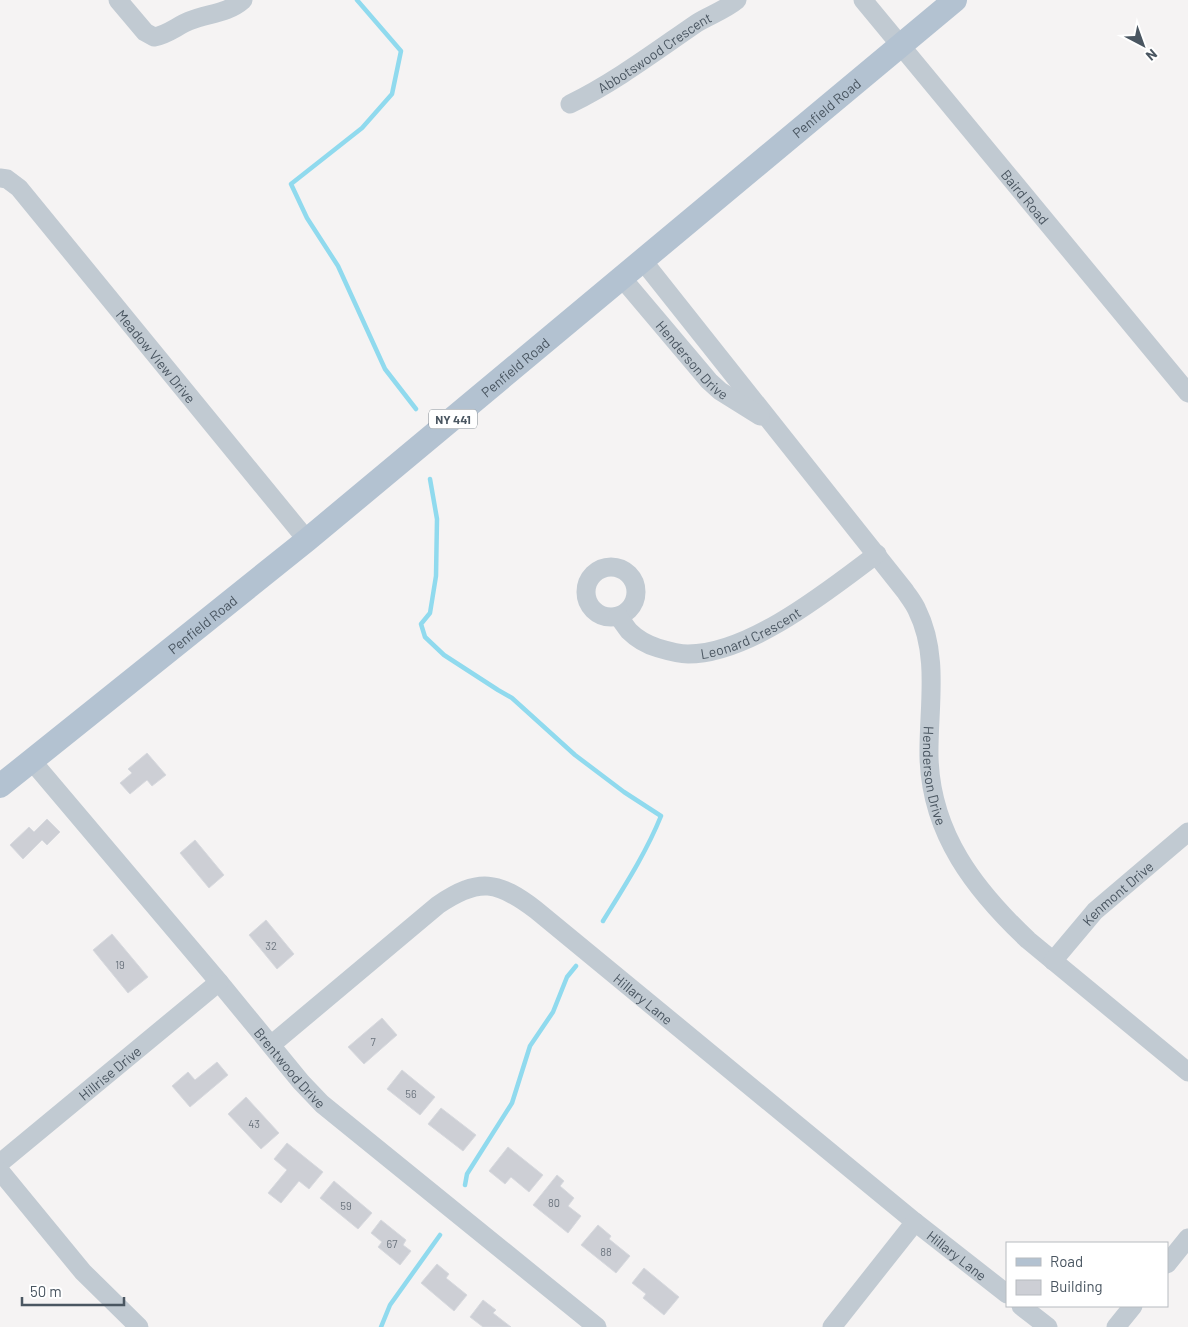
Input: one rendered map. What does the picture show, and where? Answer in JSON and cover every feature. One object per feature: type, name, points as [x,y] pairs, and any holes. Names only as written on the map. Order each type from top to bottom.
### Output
[{"type":"main road","name":"Penfield Road","points":[[0,786],[307,540],[955,0]]},
{"type":"street","points":[[118,0],[150,36],[159,36],[191,21],[229,10],[243,0]]},
{"type":"street","name":"Abbotswood Crescent","points":[[570,104],[600,90],[705,18],[730,6],[737,0]]},
{"type":"street","name":"Baird Road","points":[[863,0],[1188,392]]},
{"type":"street","name":"Meadow View Drive","points":[[0,178],[7,179],[18,188],[307,540]]},
{"type":"street","name":"Henderson Drive","points":[[643,261],[906,590],[918,611],[925,634],[930,662],[932,687],[930,760],[933,788],[939,816],[963,866],[983,894],[1004,918],[1028,940],[1188,1072]]},
{"type":"street","name":"Henderson Drive","points":[[622,278],[709,381],[720,391],[774,425]]},
{"type":"street","name":"Leonard Crescent","points":[[618,616],[630,632],[649,645],[667,651],[688,654],[719,650],[745,640],[803,608],[877,554]]},
{"type":"street","name":"Brentwood Drive","points":[[32,761],[301,1082],[342,1122],[597,1327]]},
{"type":"street","name":"Kenmont Drive","points":[[1053,961],[1095,911],[1188,832]]},
{"type":"street","name":"Hillary Lane","points":[[271,1045],[438,905],[455,893],[472,886],[502,888],[518,896],[536,910],[915,1222],[1006,1293]]},
{"type":"street","name":"Hillrise Drive","points":[[0,1163],[219,982]]},
{"type":"street","points":[[0,1171],[83,1272],[139,1327]]},
{"type":"street","points":[[832,1327],[915,1222]]},
{"type":"street","points":[[1168,1263],[1188,1238]]},
{"type":"street","points":[[1022,1307],[1048,1327]]},
{"type":"street","points":[[1116,1327],[1132,1307]]},
{"type":"building","points":[[147,753],[166,775],[152,786],[147,780],[130,794],[120,783],[132,773],[128,769]]},
{"type":"building","points":[[47,819],[60,832],[47,845],[42,840],[23,859],[10,845],[29,827],[34,832]]},
{"type":"building","points":[[195,840],[224,875],[209,888],[180,853]]},
{"type":"building","points":[[266,920],[294,954],[277,969],[249,935]]},
{"type":"building","points":[[112,934],[148,977],[128,993],[93,950]]},
{"type":"building","points":[[382,1018],[397,1035],[364,1064],[348,1047]]},
{"type":"building","points":[[217,1062],[228,1075],[190,1107],[172,1086],[188,1072],[195,1080]]},
{"type":"building","points":[[402,1070],[435,1097],[420,1115],[387,1089]]},
{"type":"building","points":[[246,1097],[279,1133],[261,1149],[228,1114]]},
{"type":"building","points":[[441,1108],[476,1135],[463,1151],[428,1124]]},
{"type":"building","points":[[287,1143],[323,1172],[309,1189],[299,1181],[281,1203],[268,1193],[287,1170],[274,1159]]},
{"type":"building","points":[[508,1147],[543,1175],[529,1192],[511,1177],[505,1184],[489,1171]]},
{"type":"building","points":[[557,1175],[564,1181],[560,1186],[574,1198],[568,1206],[581,1216],[568,1233],[533,1205]]},
{"type":"building","points":[[334,1181],[372,1213],[358,1229],[320,1198]]},
{"type":"building","points":[[381,1220],[406,1240],[403,1245],[411,1251],[400,1265],[378,1247],[382,1242],[371,1233]]},
{"type":"building","points":[[598,1225],[611,1236],[609,1239],[630,1256],[616,1273],[581,1245]]},
{"type":"building","points":[[437,1264],[449,1274],[446,1278],[467,1295],[454,1311],[421,1283]]},
{"type":"building","points":[[644,1268],[679,1297],[664,1315],[643,1298],[646,1294],[632,1283]]},
{"type":"building","points":[[483,1300],[496,1310],[493,1313],[511,1327],[483,1327],[470,1317]]},
{"type":"waterway","points":[[357,0],[401,51],[392,94],[362,128],[291,184],[307,218],[338,266],[385,369],[416,409]]},
{"type":"waterway","points":[[430,479],[437,519],[436,576],[430,613],[421,624],[425,637],[444,655],[512,698],[575,755],[624,792],[661,816],[642,857],[603,921]]},
{"type":"waterway","points":[[465,1185],[467,1174],[512,1103],[530,1046],[553,1012],[567,977],[576,966]]},
{"type":"waterway","points":[[381,1327],[390,1305],[440,1235]]}]
